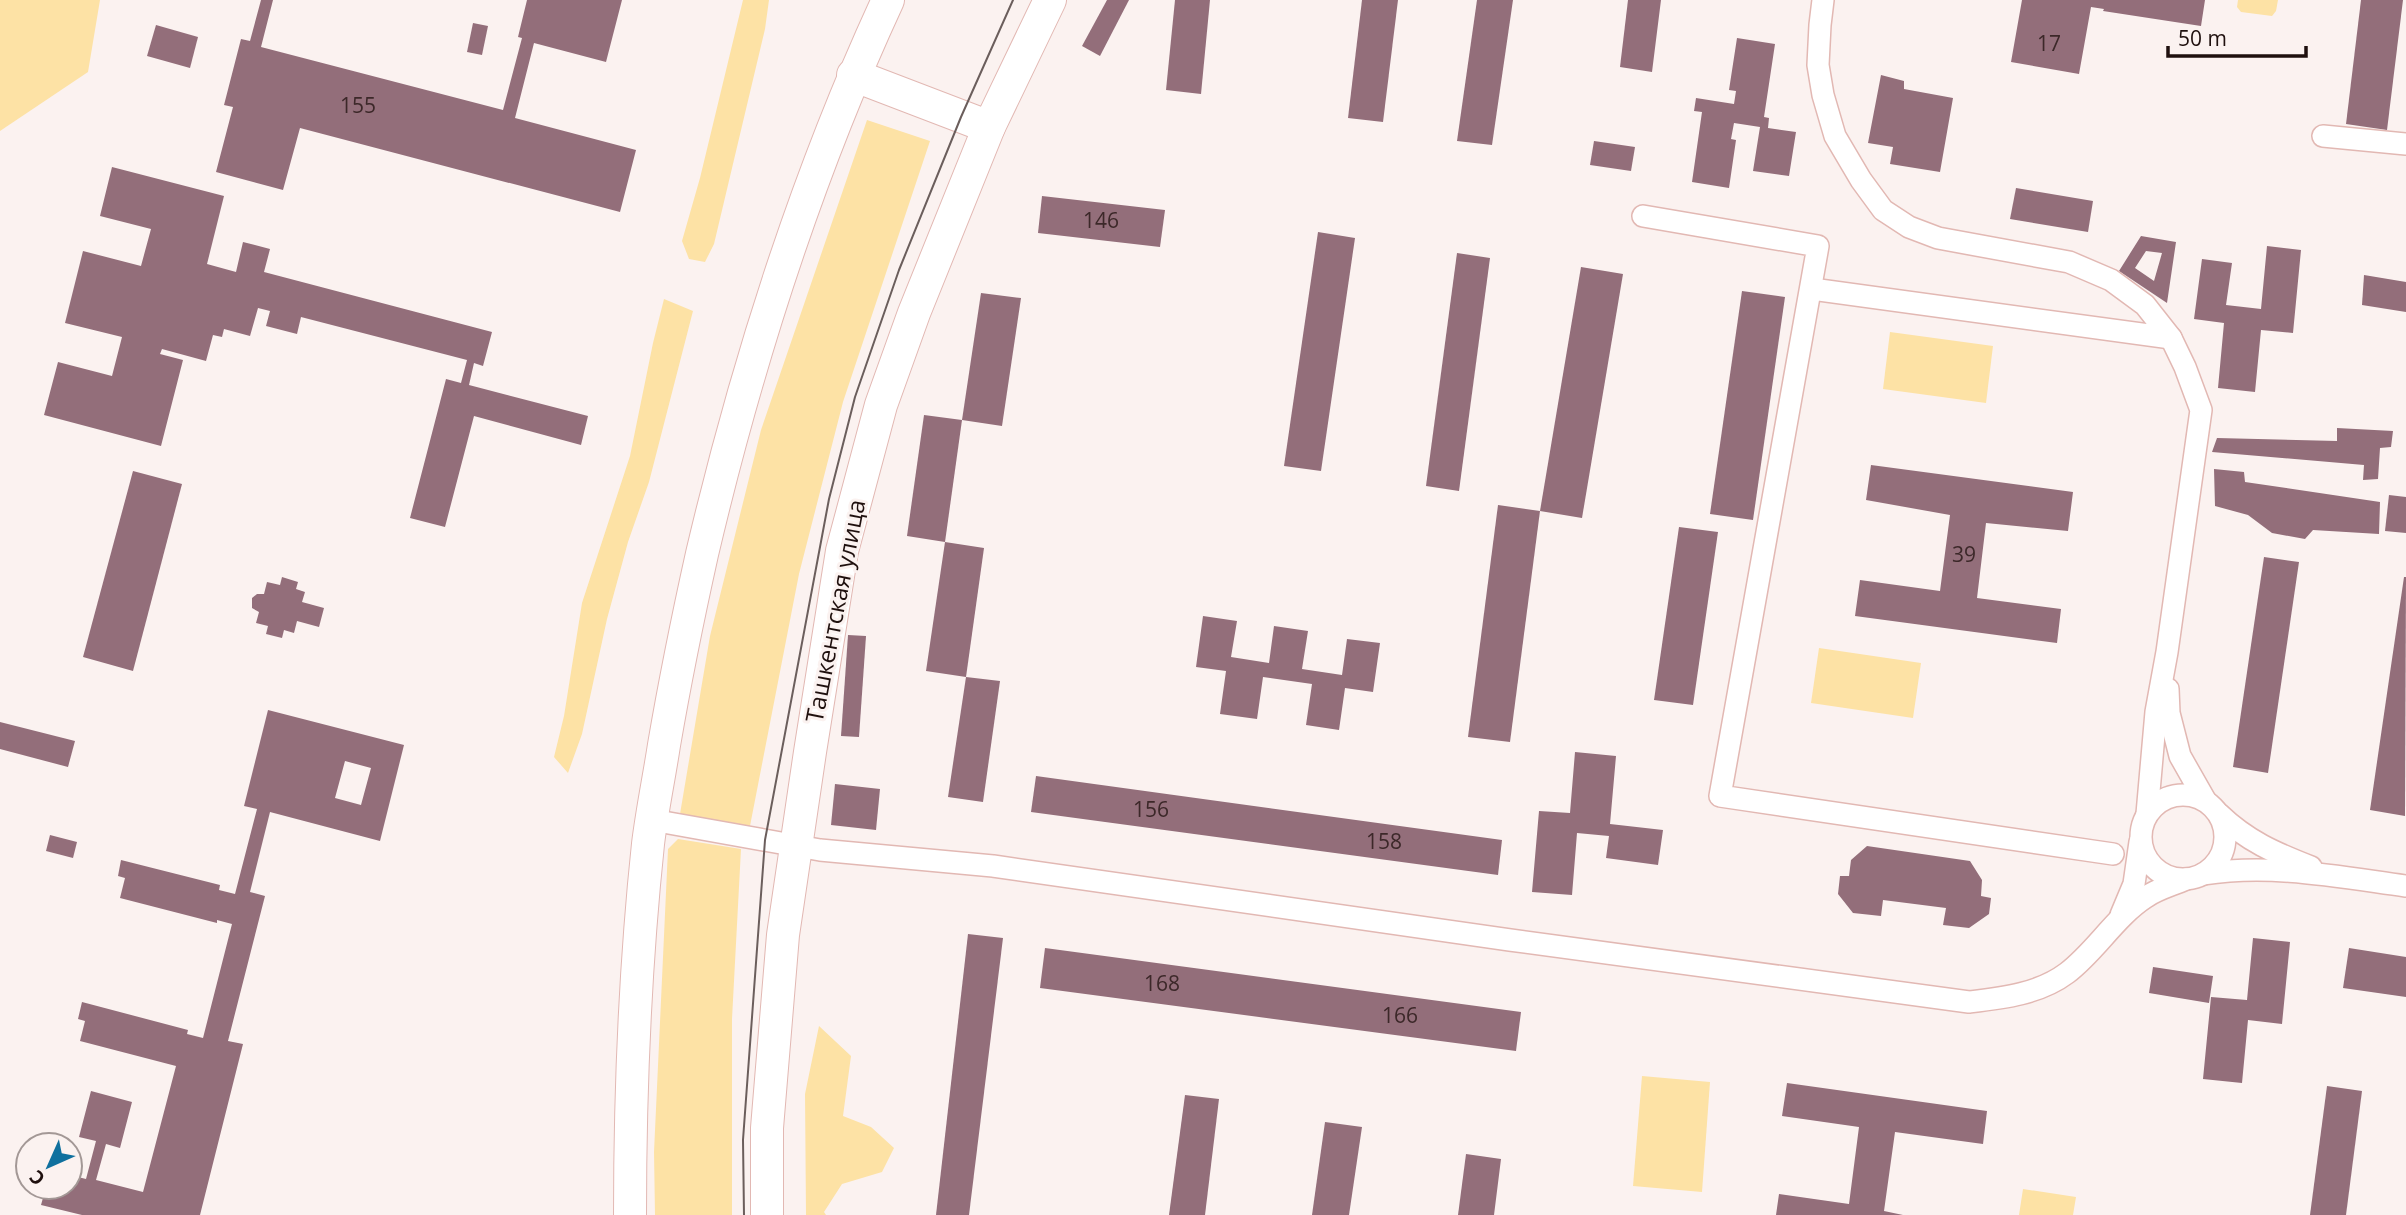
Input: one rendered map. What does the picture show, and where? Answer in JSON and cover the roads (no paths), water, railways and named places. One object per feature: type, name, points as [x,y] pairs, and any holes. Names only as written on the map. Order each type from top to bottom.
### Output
[{"type":"main road","points":[[629,1215],[634,1036],[652,820],[683,637],[727,449],[795,228],[853,75],[888,0]]},
{"type":"main road","name":"Ташкентская улица","points":[[767,1215],[766,1128],[783,935],[842,551],[881,405],[905,340],[989,127],[1051,0]]},
{"type":"main road","points":[[853,75],[989,127]]},
{"type":"street","points":[[1824,0],[1818,65],[1823,96],[1835,136],[1861,180],[1883,210],[1909,227],[1938,238],[2069,262],[2111,280],[2145,305],[2171,338],[2185,367],[2200,410],[2156,712],[2147,814]]},
{"type":"street","points":[[2322,136],[2406,144]]},
{"type":"street","points":[[1643,216],[1818,246],[1720,796],[2113,854]]},
{"type":"street","points":[[1812,289],[2171,338]]},
{"type":"street","points":[[652,820],[820,850],[993,866],[1969,1002],[2003,998],[2040,988],[2067,973],[2119,920],[2146,897],[2215,865],[2222,853],[2224,827],[2180,756],[2169,713],[2166,652]]},
{"type":"street","points":[[2119,920],[2134,884],[2142,825],[2147,814],[2167,797],[2192,796],[2212,807],[2239,832],[2273,852],[2333,876]]},
{"type":"street","points":[[2141,839],[2148,861],[2158,871],[2171,877],[2195,876],[2230,869],[2333,876],[2406,886]]},
{"type":"tram line","points":[[744,1215],[743,1140],[765,840],[829,499],[855,397],[899,270],[961,117],[1013,0]]}]
